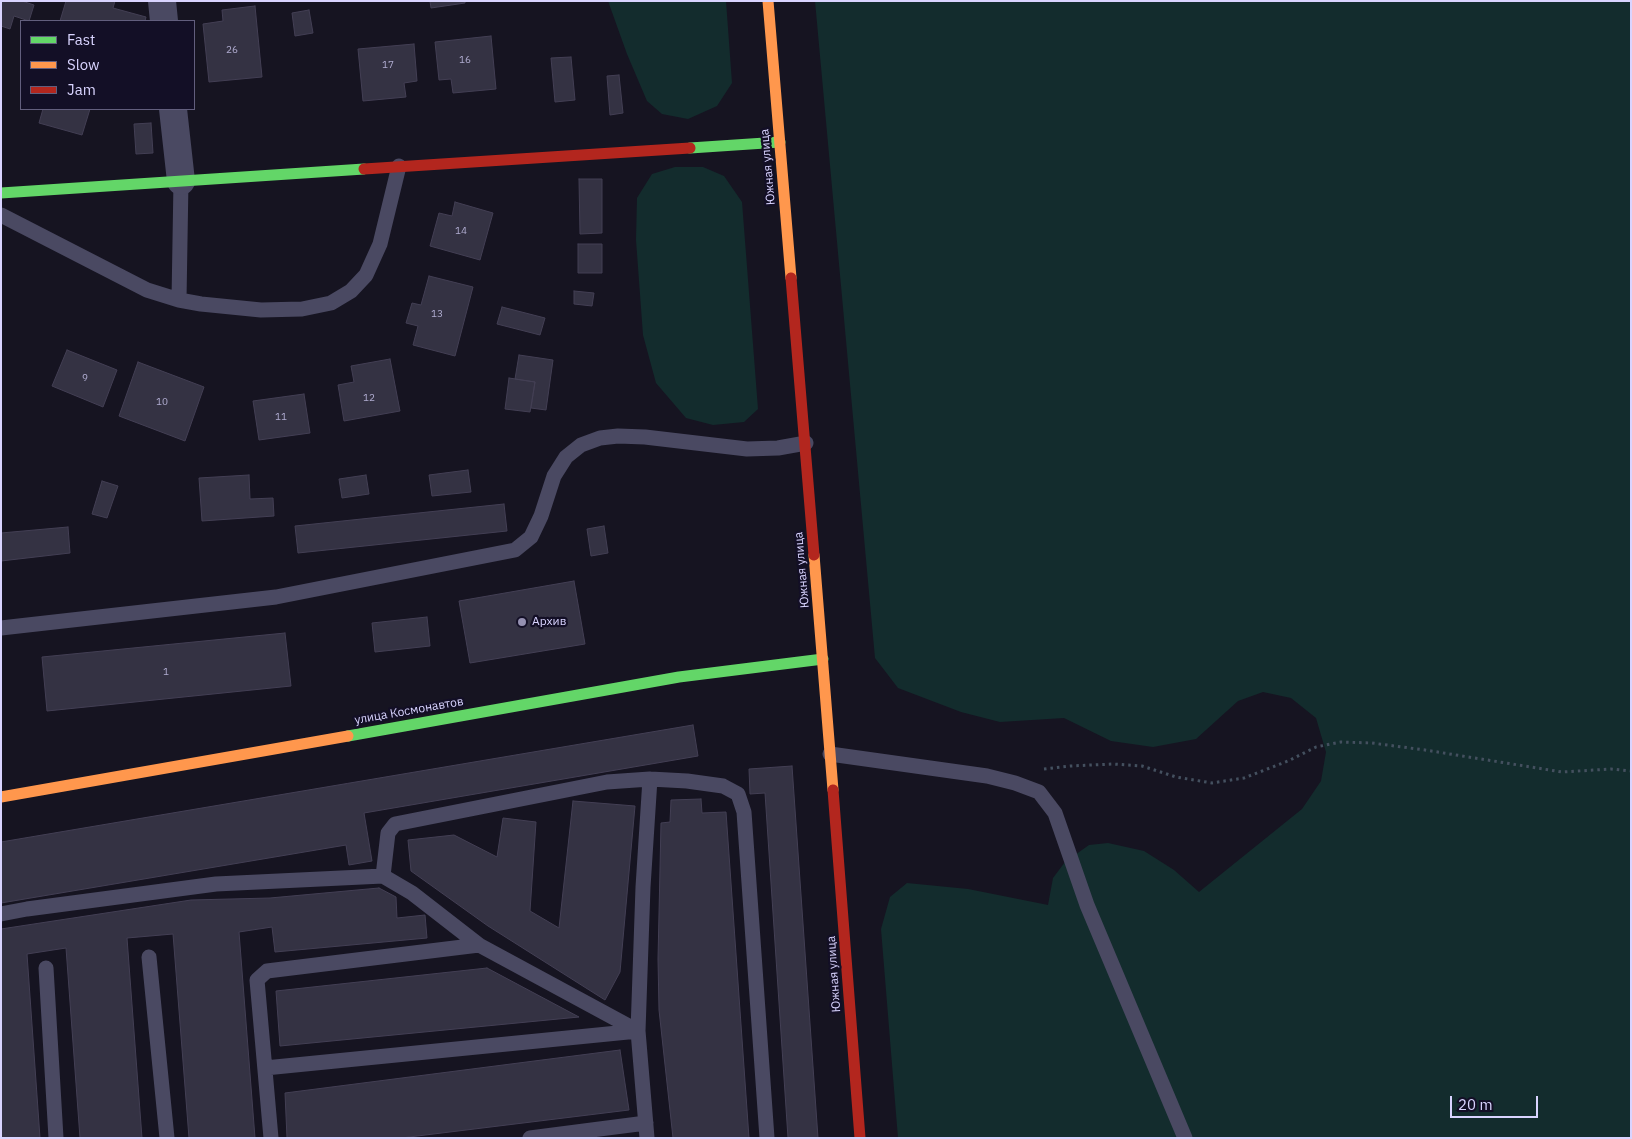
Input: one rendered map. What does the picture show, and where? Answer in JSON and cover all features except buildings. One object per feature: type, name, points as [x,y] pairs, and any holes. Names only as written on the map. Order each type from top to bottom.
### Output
[{"type":"street","points":[[162,1],[164,20]]},
{"type":"street","name":"Южная улица","points":[[768,1],[806,443],[860,1138]]},
{"type":"street","points":[[174,110],[181,181]]},
{"type":"street","points":[[1,193],[780,142]]},
{"type":"street","name":"улица Космонавтов","points":[[1,796],[679,677],[823,659]]},
{"type":"lane","points":[[1,215],[129,282],[178,300],[261,310],[302,309],[331,303],[351,291],[366,275],[380,244],[399,166]]},
{"type":"lane","points":[[178,300],[181,181]]},
{"type":"lane","points":[[1,628],[276,597],[516,550],[531,536],[541,516],[554,476],[566,457],[581,445],[600,438],[618,436],[645,437],[747,449],[778,448],[806,443]]},
{"type":"lane","points":[[830,754],[987,776],[1015,783],[1039,792],[1055,813],[1087,905],[1185,1138]]},
{"type":"lane","points":[[530,1138],[647,1131],[638,1031],[643,887],[650,779]]},
{"type":"lane","points":[[383,876],[388,833],[395,824],[607,782],[650,779],[687,780],[723,786],[738,794],[744,812],[767,1138]]},
{"type":"lane","points":[[1,914],[216,884],[383,876],[412,893],[479,945],[638,1031]]},
{"type":"lane","points":[[271,1138],[257,980],[266,970],[479,945]]},
{"type":"lane","points":[[149,957],[167,1138]]},
{"type":"lane","points":[[46,968],[56,1138]]},
{"type":"lane","points":[[265,1068],[638,1031]]},
{"type":"path","points":[[1042,769],[1104,764],[1142,766],[1176,777],[1212,783],[1244,778],[1316,748],[1342,742],[1390,745],[1562,772],[1611,769],[1631,771]]},
{"type":"green space","points":[[608,1],[726,1],[732,83],[717,106],[688,119],[662,114],[647,101],[627,54]]},
{"type":"green space","points":[[815,1],[1631,1],[1631,1138],[898,1138],[881,929],[890,897],[907,883],[968,889],[1048,905],[1053,878],[1065,862],[1089,845],[1108,843],[1144,851],[1174,870],[1199,892],[1302,809],[1321,781],[1326,752],[1316,718],[1291,698],[1263,692],[1238,701],[1196,739],[1153,747],[1111,741],[1064,718],[1000,722],[961,712],[898,688],[875,658]]},
{"type":"green space","points":[[675,167],[703,167],[724,176],[742,202],[758,409],[744,422],[713,425],[686,418],[656,383],[643,335],[636,240],[637,198],[652,174]]},
{"type":"traffic: fast","points":[[690,148],[780,142]]},
{"type":"traffic: fast","points":[[1,193],[364,169]]},
{"type":"traffic: fast","points":[[348,736],[679,677],[823,659]]},
{"type":"traffic: slow","points":[[768,1],[791,278]]},
{"type":"traffic: slow","points":[[814,555],[833,790]]},
{"type":"traffic: slow","points":[[1,797],[348,736]]},
{"type":"traffic: jam","points":[[364,169],[690,148]]},
{"type":"traffic: jam","points":[[791,278],[814,555]]},
{"type":"traffic: jam","points":[[833,790],[860,1138]]},
{"type":"place","name":"Архив","points":[[522,622]]}]
